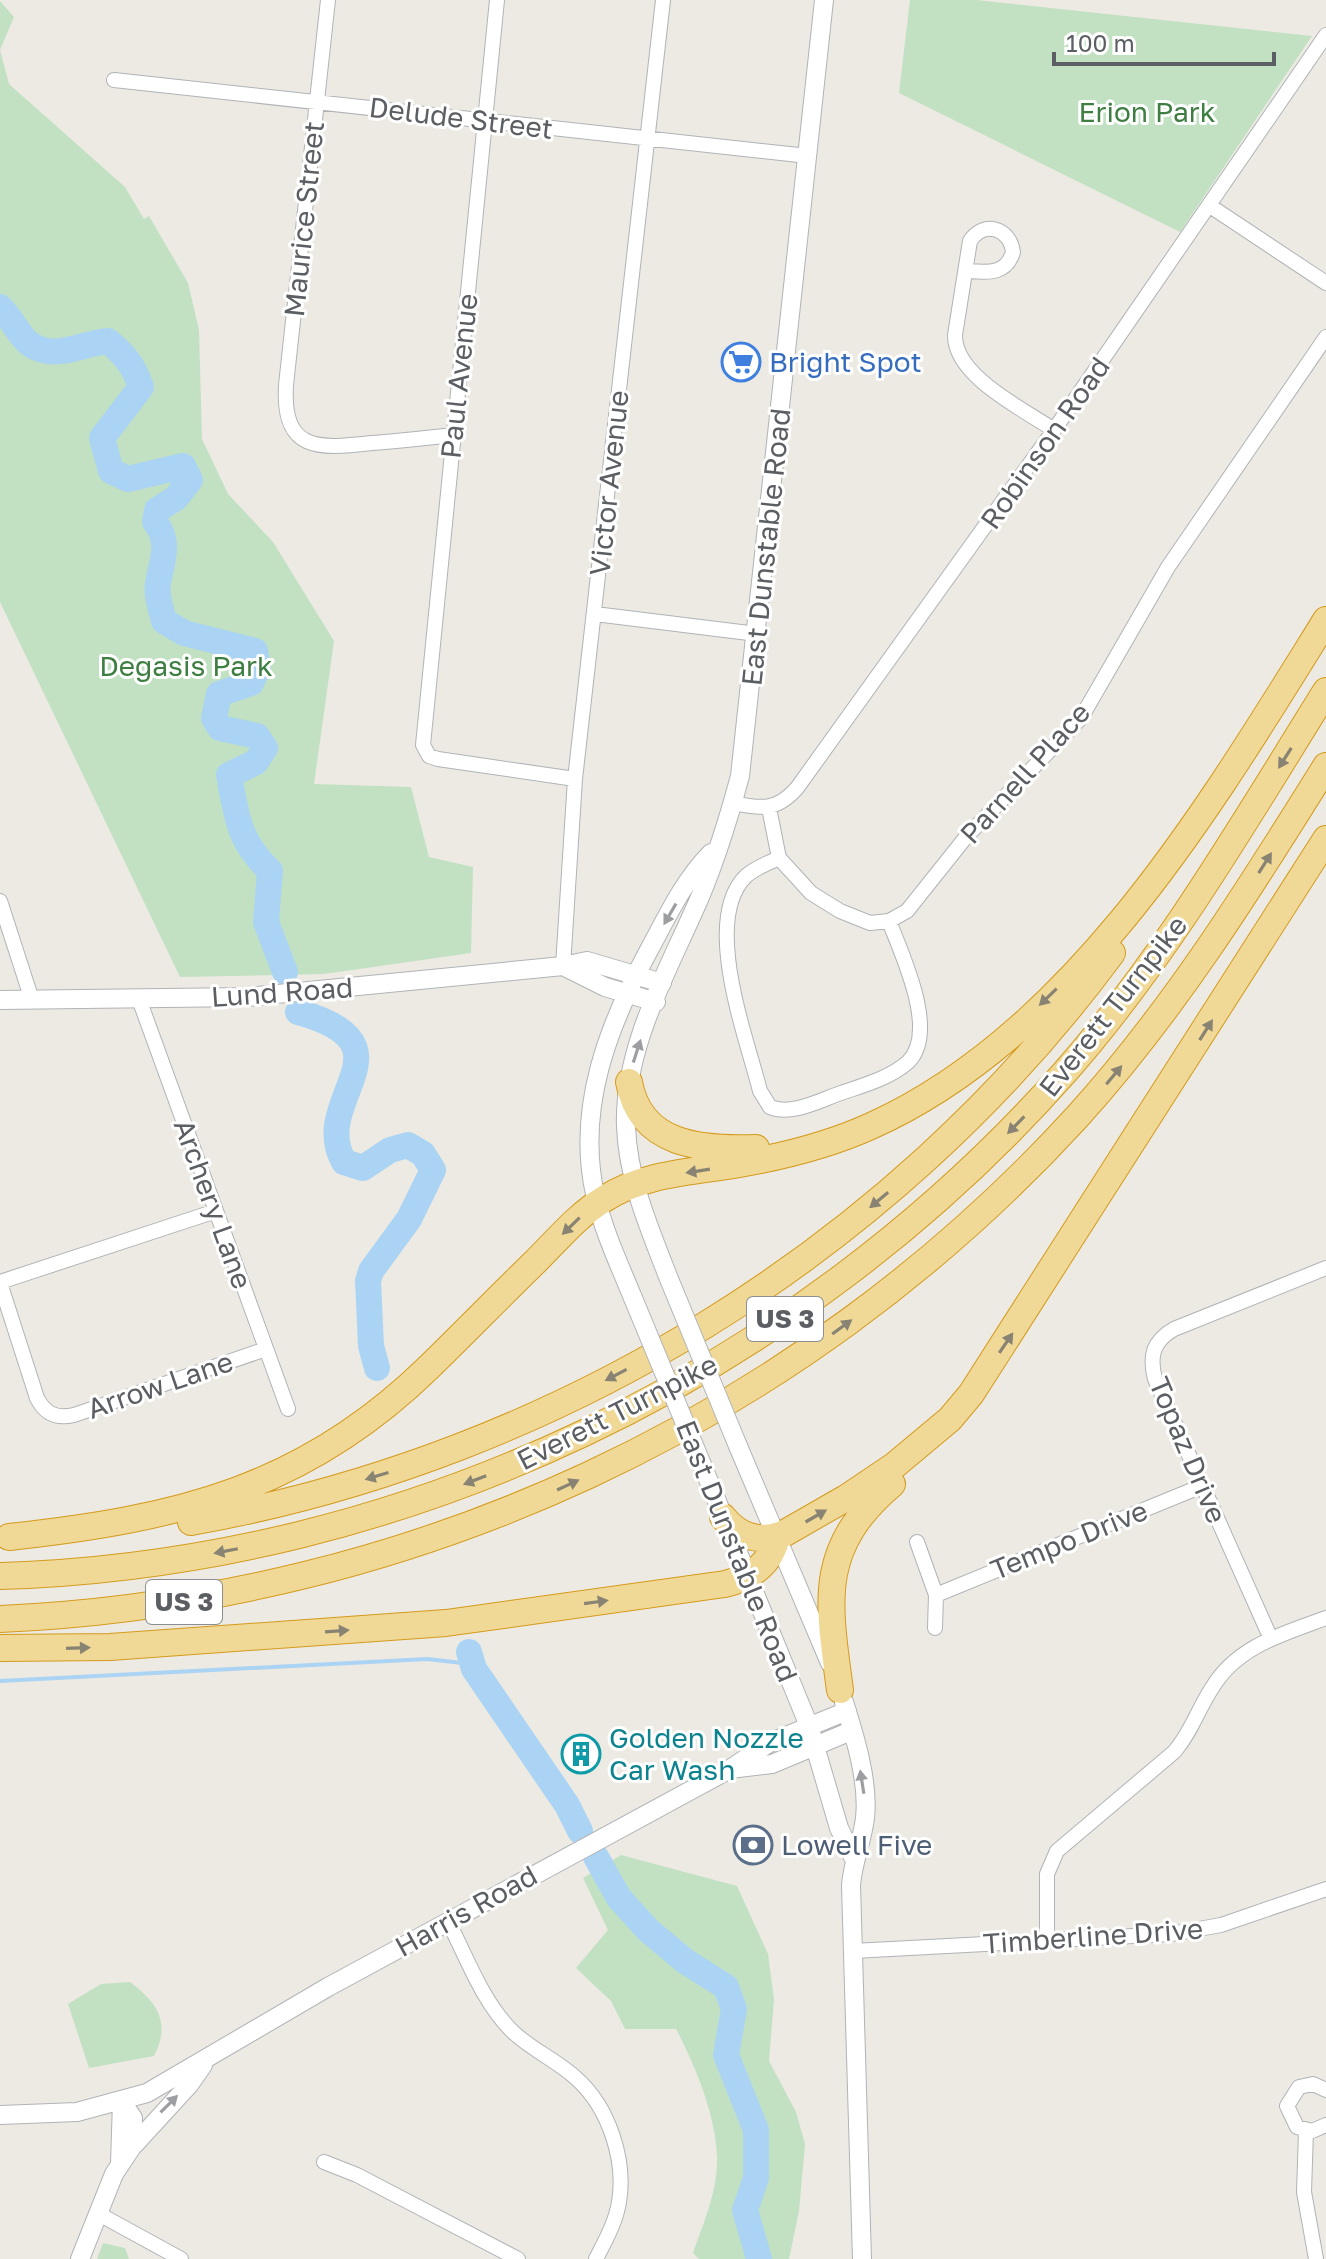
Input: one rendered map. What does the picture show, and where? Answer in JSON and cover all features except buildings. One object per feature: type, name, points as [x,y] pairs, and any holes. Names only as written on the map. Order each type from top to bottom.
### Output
[{"type":"highway","points":[[4,1537],[117,1531],[183,1523],[258,1508],[370,1479],[514,1425],[598,1385],[706,1324],[849,1225],[929,1156],[986,1101],[1104,963],[1209,807],[1326,620]]},
{"type":"highway","name":"Everett Turnpike","points":[[0,1576],[90,1570],[195,1556],[312,1532],[389,1510],[477,1479],[575,1438],[659,1395],[763,1334],[851,1271],[933,1204],[992,1149],[1065,1071],[1173,934],[1326,691]]},
{"type":"highway","name":"Everett Turnpike","points":[[0,1619],[103,1612],[207,1598],[312,1576],[400,1551],[489,1519],[590,1475],[707,1413],[785,1366],[935,1254],[1004,1192],[1078,1116],[1194,971],[1326,766]]},
{"type":"highway","points":[[4,1537],[93,1528],[173,1512],[243,1489],[309,1458],[394,1399],[598,1203],[635,1183],[787,1154],[873,1126],[953,1079],[1020,1025],[1103,940],[1209,807]]},
{"type":"highway","points":[[844,1701],[829,1605],[832,1574],[839,1550],[860,1515],[924,1457],[971,1394],[1034,1300],[1326,839]]},
{"type":"highway","points":[[629,1082],[635,1104],[648,1123],[662,1135],[684,1144],[767,1148],[829,1138],[873,1126]]},
{"type":"highway","points":[[723,1517],[733,1529],[752,1538],[777,1536],[869,1483],[950,1419]]},
{"type":"highway","points":[[0,1648],[110,1647],[446,1623],[725,1584],[747,1576],[768,1560],[777,1536]]},
{"type":"street","name":"Maurice Street","points":[[328,0],[285,403],[288,420],[297,434],[311,444],[324,448],[453,435]]},
{"type":"street","name":"Paul Avenue","points":[[497,0],[423,732],[425,751],[443,760],[575,779]]},
{"type":"street","name":"Victor Avenue","points":[[563,966],[575,779],[663,0]]},
{"type":"street","name":"East Dunstable Road","points":[[824,0],[743,759],[733,803],[701,894],[662,983],[629,1082],[626,1131],[635,1183],[669,1279],[844,1701],[851,1731],[865,1813],[853,1857],[862,2259]]},
{"type":"street","name":"Robinson Road","points":[[769,808],[785,801],[797,788],[1054,430],[1326,35]]},
{"type":"street","name":"Delude Street","points":[[114,80],[808,156]]},
{"type":"street","points":[[1210,206],[1326,283]]},
{"type":"street","points":[[966,271],[955,335],[958,357],[971,373],[1054,430]]},
{"type":"street","name":"Parnell Place","points":[[889,921],[911,907],[966,837],[1081,718],[1168,567],[1326,337]]},
{"type":"street","points":[[595,614],[757,634]]},
{"type":"street","points":[[733,803],[769,808],[779,858],[798,882],[840,911],[870,923],[889,921],[919,1016],[920,1039],[916,1053],[899,1069],[795,1108],[770,1107],[760,1091],[730,971],[726,936],[736,893],[750,873],[779,858]]},
{"type":"street","name":"East Dunstable Road","points":[[715,850],[685,888],[637,974],[605,1047],[593,1096],[590,1146],[598,1203],[633,1298],[809,1726],[839,1828],[853,1857]]},
{"type":"street","points":[[0,901],[32,1000]]},
{"type":"street","name":"Lund Road","points":[[0,1000],[282,994],[587,961],[662,983]]},
{"type":"street","name":"Lund Road","points":[[563,966],[628,995],[656,1002]]},
{"type":"street","name":"Archery Lane","points":[[139,999],[288,1409]]},
{"type":"street","points":[[0,1282],[216,1211]]},
{"type":"street","name":"Topaz Drive","points":[[1271,1639],[1155,1379],[1153,1350],[1164,1334],[1174,1329],[1326,1268]]},
{"type":"street","name":"Arrow Lane","points":[[0,1282],[39,1402],[49,1413],[58,1416],[74,1415],[266,1349]]},
{"type":"street","name":"Tempo Drive","points":[[936,1595],[1202,1486]]},
{"type":"street","points":[[917,1542],[936,1595],[935,1628]]},
{"type":"street","points":[[1047,1941],[1047,1874],[1057,1851],[1161,1765],[1185,1740],[1221,1673],[1235,1659],[1271,1639],[1326,1618]]},
{"type":"street","name":"Harris Road","points":[[126,2155],[122,2102],[147,2093],[448,1921],[730,1769],[759,1749],[809,1726],[844,1701]]},
{"type":"street","name":"Harris Road","points":[[730,1769],[761,1768],[851,1731]]},
{"type":"street","name":"Timberline Drive","points":[[853,1951],[1204,1929],[1326,1889]]},
{"type":"street","points":[[448,1921],[498,2015],[529,2045],[577,2079],[599,2104],[622,2177],[619,2205],[596,2259]]},
{"type":"street","name":"Harris Road","points":[[80,2259],[97,2213],[126,2155],[189,2085],[205,2060]]},
{"type":"street","points":[[1306,2131],[1291,2121],[1288,2099],[1306,2084],[1326,2090]]},
{"type":"street","points":[[0,2115],[77,2112],[122,2102]]},
{"type":"street","points":[[1306,2131],[1326,2125]]},
{"type":"street","points":[[1306,2131],[1304,2192],[1316,2259]]},
{"type":"street","points":[[324,2162],[357,2175],[518,2259]]},
{"type":"street","points":[[97,2213],[181,2259]]},
{"type":"green space","name":"Erion Park","points":[[910,0],[976,0],[1312,36],[1180,232],[899,93]]},
{"type":"green space","points":[[0,1],[14,17],[0,50]]},
{"type":"green space","name":"Degasis Park","points":[[0,50],[9,84],[125,187],[144,219],[149,216],[188,283],[199,330],[202,439],[228,494],[273,542],[334,641],[314,784],[411,787],[429,857],[473,867],[471,953],[324,974],[180,977],[0,602]]},
{"type":"green space","points":[[621,1855],[737,1886],[768,1954],[774,2000],[769,2061],[796,2112],[805,2144],[799,2211],[789,2259],[699,2259],[693,2253],[713,2194],[717,2169],[713,2125],[697,2075],[676,2029],[625,2029],[611,2001],[576,1968],[608,1930],[583,1878]]},
{"type":"green space","points":[[130,1982],[148,1998],[159,2014],[161,2033],[154,2056],[89,2068],[68,2004],[101,1984]]},
{"type":"green space","points":[[103,2243],[125,2248],[129,2259],[97,2259]]},
{"type":"waterway","points":[[0,307],[24,339],[42,350],[61,351],[108,341],[114,346],[132,367],[141,387],[102,438],[111,471],[128,479],[183,466],[190,480],[176,498],[157,510],[155,522],[164,544],[159,602],[164,621],[184,633],[255,651],[258,668],[251,683],[219,694],[214,718],[220,728],[257,736],[265,748],[256,762],[229,775],[240,828],[251,849],[270,871],[266,922],[285,972]]},
{"type":"waterway","points":[[298,1012],[333,1026],[351,1041],[356,1058],[339,1117],[337,1139],[344,1162],[363,1168],[390,1150],[408,1145],[423,1154],[433,1170],[409,1219],[371,1271],[368,1281],[371,1346],[377,1368]]},
{"type":"waterway","points":[[469,1652],[474,1669],[567,1805],[580,1831]]},
{"type":"waterway","points":[[0,1681],[427,1659],[471,1664]]},
{"type":"waterway","points":[[596,1857],[619,1898],[648,1930],[685,1961],[726,1987],[734,2009],[726,2055],[756,2130],[756,2178],[745,2210],[759,2259]]},
{"type":"place","name":"Bright Spot","points":[[741,362]]},
{"type":"place","name":"Golden Nozzle Car Wash","points":[[581,1754]]},
{"type":"place","name":"Lowell Five","points":[[753,1845]]}]
